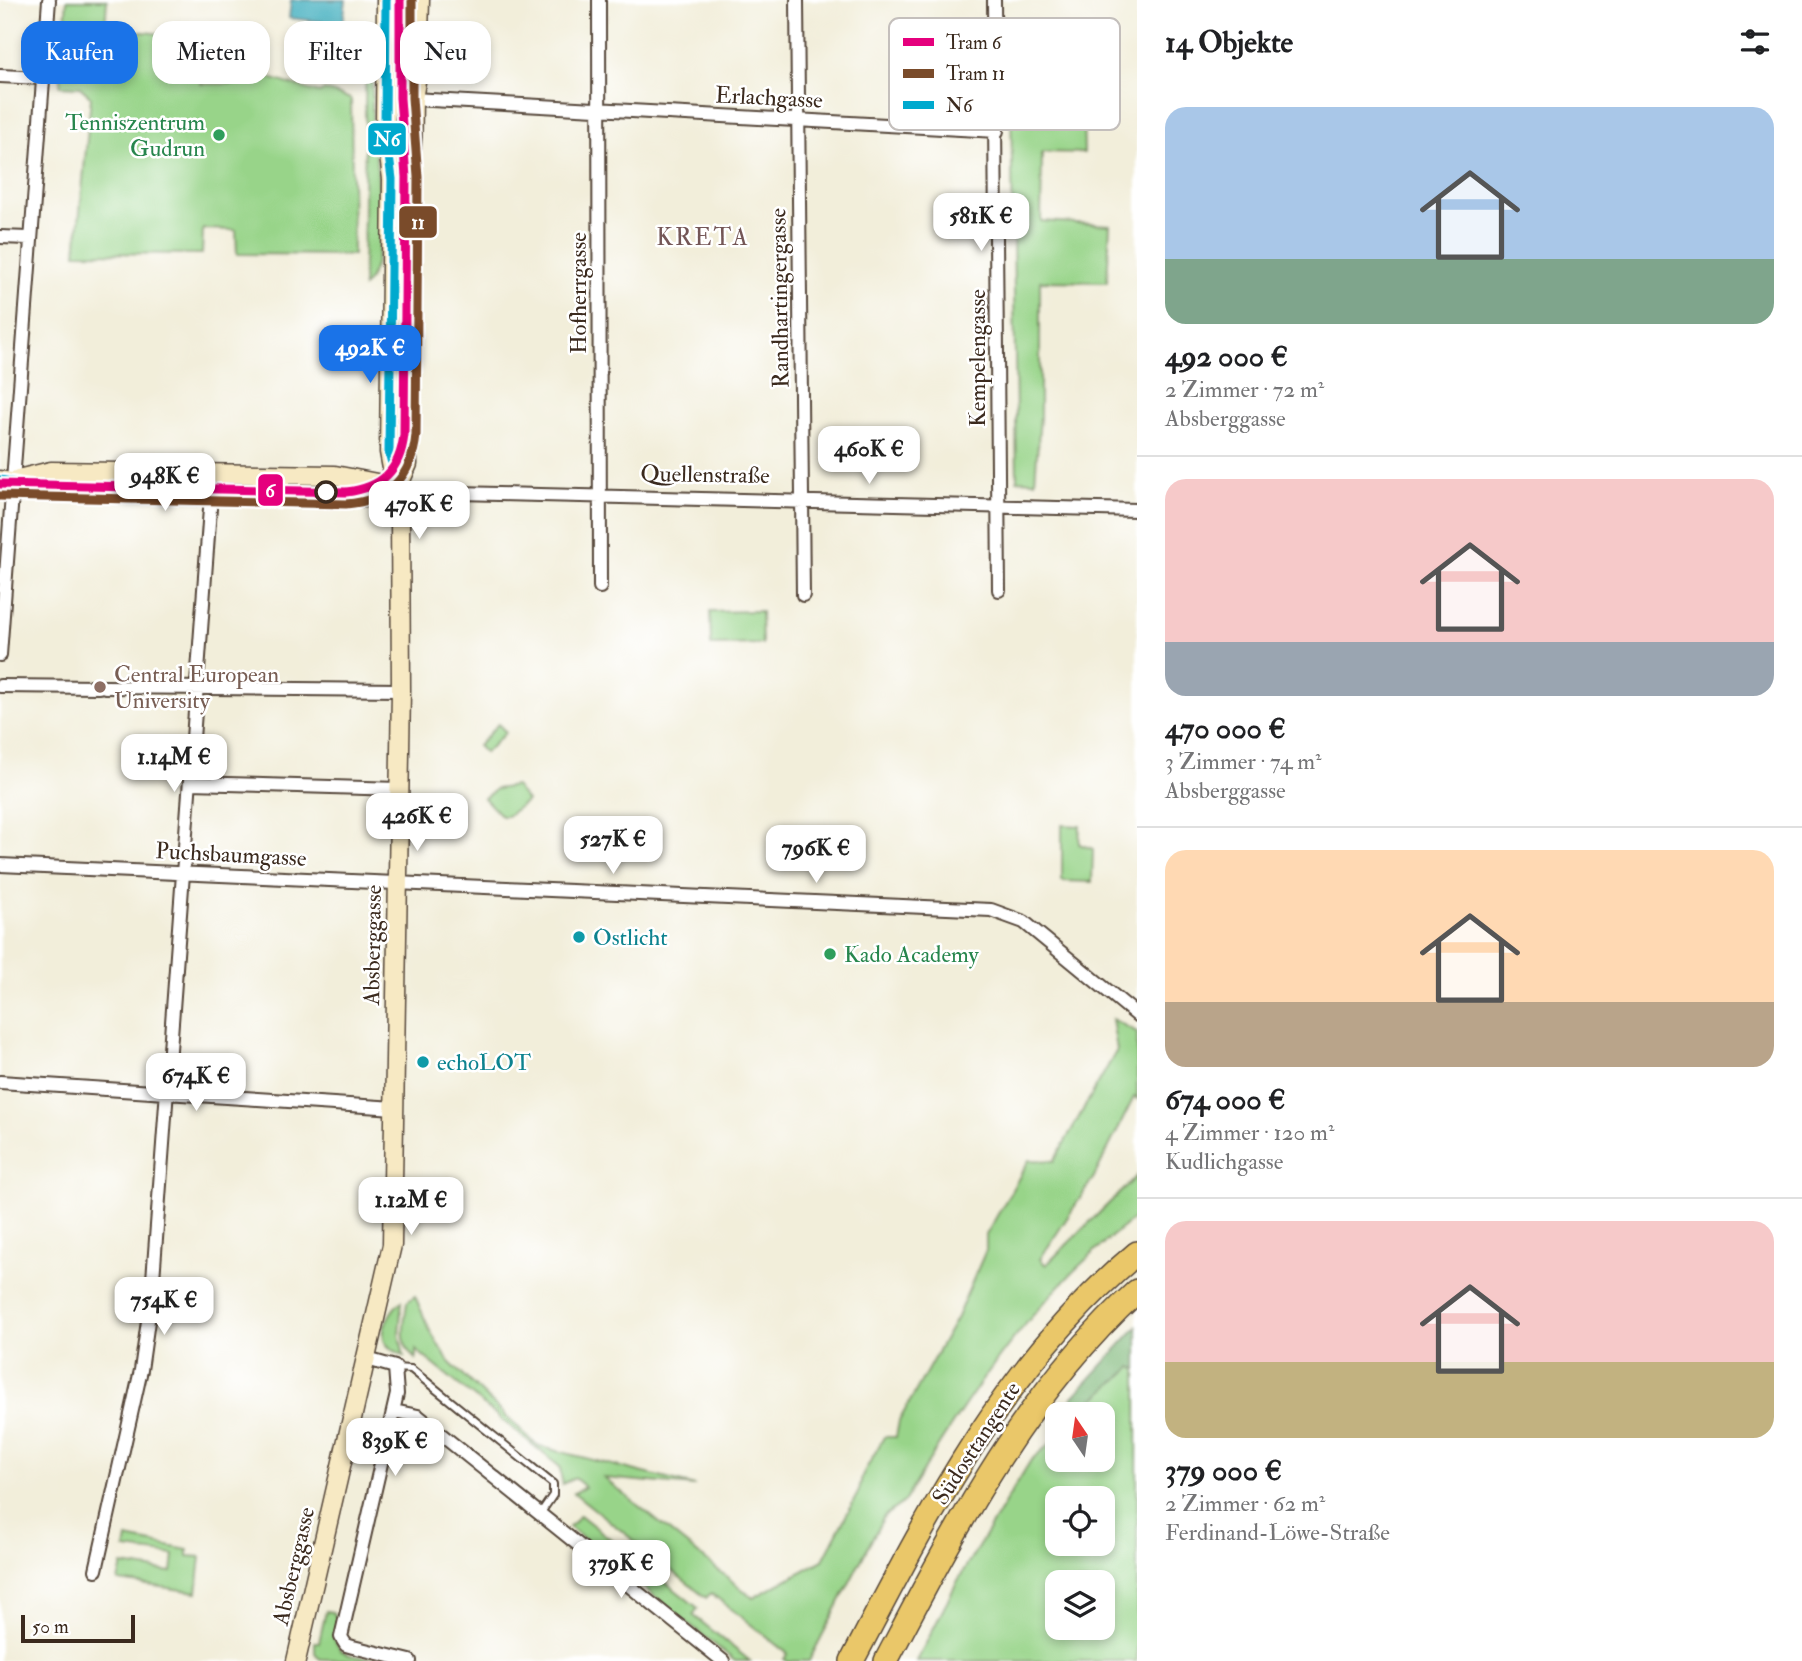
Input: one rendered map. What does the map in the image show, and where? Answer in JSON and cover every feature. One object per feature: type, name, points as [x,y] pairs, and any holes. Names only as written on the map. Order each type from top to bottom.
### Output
[{"type":"highway","name":"Südosttangente","points":[[852,1661],[939,1497],[984,1425],[1054,1333],[1137,1253]]},
{"type":"highway","name":"Südosttangente","points":[[886,1661],[966,1511],[1014,1435],[1079,1350],[1137,1292]]},
{"type":"street","points":[[47,21],[49,0]]},
{"type":"street","name":"Absberggasse","points":[[296,1661],[392,1244],[401,690],[398,487],[389,452],[392,179],[385,125],[386,0]]},
{"type":"street","name":"Absberggasse","points":[[398,487],[408,464],[413,99],[418,70],[420,0]]},
{"type":"street","name":"Hofherrgasse","points":[[599,0],[600,587]]},
{"type":"street","name":"Randhartingergasse","points":[[797,0],[803,595]]},
{"type":"street","name":"Kempelengasse","points":[[994,0],[994,18]]},
{"type":"street","points":[[0,76],[21,77]]},
{"type":"street","points":[[0,655],[7,481],[41,84]]},
{"type":"street","name":"Erlachgasse","points":[[413,99],[889,125]]},
{"type":"street","name":"Erlachgasse","points":[[978,130],[996,131]]},
{"type":"street","name":"Kempelengasse","points":[[996,131],[999,590]]},
{"type":"street","points":[[0,237],[29,238]]},
{"type":"street","name":"Quellenstraße","points":[[7,481],[51,471],[335,475],[420,492],[1137,510]]},
{"type":"street","name":"Quellenstraße","points":[[7,481],[58,490],[365,498],[398,487]]},
{"type":"street","points":[[96,1570],[147,1338],[185,872],[211,495]]},
{"type":"street","points":[[0,686],[401,690]]},
{"type":"street","points":[[191,783],[399,789]]},
{"type":"street","name":"Puchsbaumgasse","points":[[0,865],[990,910],[1024,922],[1137,1015]]},
{"type":"street","points":[[0,1082],[395,1108]]},
{"type":"street","points":[[367,1359],[395,1367],[397,1394],[342,1640],[353,1647],[410,1661]]},
{"type":"street","points":[[394,1410],[418,1416],[723,1661]]},
{"type":"lane","name":"Absberggasse","points":[[397,0],[397,98],[403,192],[398,487]]},
{"type":"lane","points":[[395,1367],[411,1369],[553,1483],[553,1495],[540,1514]]},
{"type":"green space","name":"Tenniszentrum Gudrun","points":[[67,0],[107,0],[106,21],[65,21]]},
{"type":"green space","name":"Tenniszentrum Gudrun","points":[[138,31],[152,33],[152,84],[270,84],[270,78],[319,93],[325,90],[351,99],[353,255],[237,254],[236,230],[203,229],[202,254],[76,253],[91,97],[80,87],[60,86],[138,84]]},
{"type":"green space","points":[[365,84],[372,84],[372,117],[380,231],[378,254],[372,273],[363,287]]},
{"type":"green space","points":[[1011,130],[1083,130],[1084,153],[1042,152],[1041,221],[1110,225],[1107,282],[1040,281],[1040,417],[1035,481],[1017,480]]},
{"type":"green space","points":[[761,611],[762,644],[711,645],[710,612]]},
{"type":"green space","points":[[498,724],[506,732],[485,753],[478,746]]},
{"type":"green space","points":[[515,786],[527,801],[507,816],[501,816],[484,798],[496,789]]},
{"type":"green space","points":[[1062,825],[1080,826],[1079,844],[1093,849],[1092,882],[1062,881]]},
{"type":"green space","points":[[1112,1019],[1137,1032],[1137,1099],[1134,1097],[1094,1177],[1040,1259],[1046,1265],[1137,1176],[1137,1216],[1067,1278],[1007,1347],[953,1423],[904,1502],[884,1516],[809,1661],[784,1659],[788,1654],[711,1593],[706,1598],[574,1493],[585,1487],[575,1478],[562,1484],[560,1467],[416,1350],[416,1359],[406,1347],[404,1333],[407,1302],[415,1296],[430,1331],[449,1362],[538,1446],[695,1486],[604,1478],[753,1598],[823,1560],[859,1491],[862,1476],[884,1437],[896,1437],[899,1421],[957,1317],[986,1250],[986,1235],[1029,1160],[1054,1161],[1117,1050]]},
{"type":"green space","points":[[402,1301],[399,1334],[404,1356],[388,1347],[384,1337],[388,1319]]},
{"type":"green space","points":[[1137,1327],[1137,1369],[1132,1367],[1092,1402],[1072,1402],[1073,1397]]},
{"type":"green space","points":[[1132,1367],[1137,1369],[1137,1661],[917,1661],[957,1582],[1031,1460],[1045,1448],[1045,1472],[1115,1472],[1115,1402],[1092,1402]]},
{"type":"green space","points":[[580,1515],[698,1608],[693,1615],[750,1661],[735,1661],[569,1527]]},
{"type":"green space","points":[[127,1538],[188,1550],[188,1556],[201,1557],[197,1592],[118,1581],[122,1565],[172,1572],[174,1555],[125,1549]]},
{"type":"green space","points":[[326,1611],[332,1612],[339,1623],[333,1636],[340,1650],[349,1655],[390,1661],[320,1659],[315,1653],[315,1642],[319,1642]]},
{"type":"water","points":[[291,0],[346,0],[343,21],[289,18]]},
{"type":"tram line","name":"6","points":[[0,484],[346,492],[370,486],[387,475],[398,458],[404,435],[406,177],[400,98],[400,0]]},
{"type":"tram line","name":"11","points":[[0,496],[346,504],[374,498],[395,484],[409,463],[416,435],[418,177],[412,98],[412,0]]},
{"type":"transit line","name":"N6","points":[[386,0],[385,125],[392,179],[389,452],[398,487]]},
{"type":"transit line","name":"N6","points":[[0,480],[58,490],[326,498],[365,498],[398,487]]},
{"type":"place","name":"Tenniszentrum Gudrun","points":[[219,135]]},
{"type":"place","name":"Central European University","points":[[100,687]]},
{"type":"place","name":"Ostlicht","points":[[579,937]]},
{"type":"place","name":"Kado Academy","points":[[830,954]]},
{"type":"place","name":"echoLOT","points":[[423,1062]]},
{"type":"district","name":"KRETA","points":[[703,237]]}]
